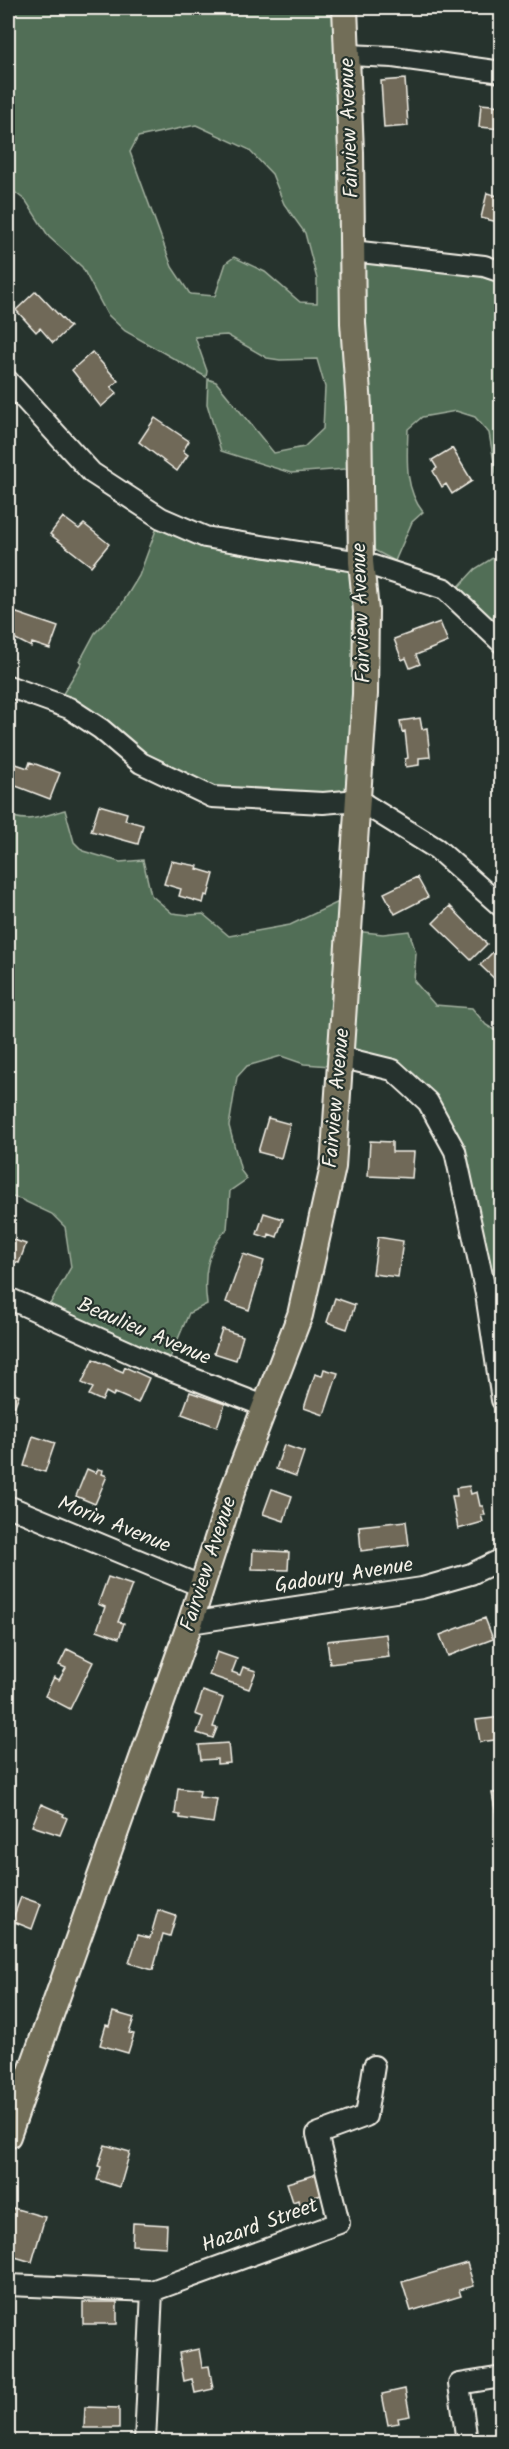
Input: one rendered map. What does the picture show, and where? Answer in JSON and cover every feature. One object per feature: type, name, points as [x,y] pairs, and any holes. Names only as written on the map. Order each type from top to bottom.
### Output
[{"type":"main road","name":"Fairview Avenue","points":[[8,2136],[190,1623],[232,1492],[300,1315],[333,1167],[365,694],[366,611],[361,562],[359,407],[353,323],[348,55],[345,8]]},
{"type":"street","points":[[348,55],[393,57],[501,72]]},
{"type":"street","points":[[352,252],[484,266],[501,272]]},
{"type":"street","points":[[8,381],[92,473],[161,518],[205,537],[361,562],[445,589],[501,643]]},
{"type":"street","points":[[8,686],[69,708],[101,729],[141,763],[212,797],[323,803],[358,800],[436,849],[501,907]]},
{"type":"street","points":[[340,1057],[393,1070],[428,1102],[455,1151],[486,1294],[501,1400]]},
{"type":"street","name":"Beaulieu Avenue","points":[[8,1298],[158,1365],[264,1406]]},
{"type":"street","name":"Morin Avenue","points":[[8,1506],[202,1587]]},
{"type":"street","name":"Gadoury Avenue","points":[[190,1623],[422,1588],[471,1574],[501,1559]]},
{"type":"street","name":"Hazard Street","points":[[8,2285],[152,2291],[339,2223],[317,2134],[366,2116],[374,2066]]},
{"type":"street","points":[[145,2442],[152,2291]]},
{"type":"street","points":[[467,2442],[459,2384],[501,2377]]},
{"type":"green space","points":[[8,8],[346,8],[352,246],[501,270],[501,501],[489,433],[475,417],[456,411],[422,417],[408,429],[408,472],[412,493],[423,512],[412,522],[395,561],[372,549],[358,795],[260,797],[192,783],[58,702],[82,662],[80,661],[95,633],[120,607],[139,576],[160,519],[327,552],[363,547],[359,468],[291,473],[221,451],[207,404],[208,379],[216,382],[274,453],[304,447],[323,429],[325,387],[317,359],[267,358],[227,335],[195,337],[207,371],[206,377],[125,331],[107,314],[82,267],[49,237],[26,201],[8,187]],"holes":[[[196,125],[248,149],[272,174],[284,204],[305,233],[317,279],[317,303],[300,302],[265,272],[234,257],[226,263],[215,296],[190,294],[172,267],[130,152],[138,137]]]},
{"type":"green space","points":[[501,540],[501,610],[486,623],[453,593],[475,569],[496,556]]},
{"type":"green space","points":[[65,810],[74,842],[83,851],[120,862],[143,860],[151,895],[172,913],[203,914],[229,936],[290,925],[347,898],[354,931],[383,934],[409,931],[416,953],[414,981],[435,1005],[472,1008],[486,1025],[501,1034],[501,1395],[459,1164],[397,1071],[304,1064],[281,1056],[247,1066],[237,1077],[229,1126],[241,1171],[247,1179],[230,1191],[227,1229],[215,1245],[206,1273],[207,1304],[189,1313],[167,1365],[46,1311],[71,1267],[65,1227],[52,1214],[8,1196],[8,814],[29,819]]},
{"type":"building","points":[[405,79],[408,126],[384,128],[381,81]]},
{"type":"building","points":[[481,104],[502,106],[502,129],[479,127]]},
{"type":"building","points":[[487,193],[502,197],[502,223],[481,218]]},
{"type":"building","points":[[36,291],[70,327],[53,343],[40,328],[36,332],[16,310]]},
{"type":"building","points":[[92,352],[118,381],[111,387],[117,393],[101,407],[72,370]]},
{"type":"building","points":[[155,418],[189,441],[183,451],[188,455],[177,471],[139,442]]},
{"type":"building","points":[[452,448],[472,481],[452,494],[446,484],[442,487],[433,471],[437,468],[432,460]]},
{"type":"building","points":[[63,517],[79,529],[84,524],[109,544],[91,566],[50,534]]},
{"type":"building","points":[[14,612],[58,627],[50,649],[32,643],[31,647],[8,635]]},
{"type":"building","points":[[440,622],[448,642],[416,655],[420,664],[410,668],[406,658],[402,660],[394,639]]},
{"type":"building","points":[[420,718],[422,729],[427,728],[430,757],[419,758],[419,765],[406,767],[405,759],[408,758],[405,731],[402,732],[400,721]]},
{"type":"building","points":[[10,762],[28,768],[30,762],[60,773],[50,799],[8,783]]},
{"type":"building","points":[[99,805],[127,813],[125,820],[143,825],[138,844],[91,831]]},
{"type":"building","points":[[171,861],[198,866],[197,869],[214,874],[208,896],[205,895],[203,903],[179,896],[181,889],[164,884]]},
{"type":"building","points":[[417,877],[428,897],[395,914],[384,893]]},
{"type":"building","points":[[450,906],[487,944],[471,960],[433,923]]},
{"type":"building","points":[[495,950],[502,956],[502,986],[480,965]]},
{"type":"building","points":[[268,1118],[290,1124],[281,1158],[258,1152]]},
{"type":"building","points":[[370,1141],[392,1142],[392,1152],[414,1152],[412,1178],[368,1176]]},
{"type":"building","points":[[264,1213],[283,1219],[277,1237],[269,1234],[268,1238],[257,1234]]},
{"type":"building","points":[[378,1237],[403,1241],[398,1277],[373,1274]]},
{"type":"building","points":[[8,1238],[26,1244],[19,1263],[8,1260]]},
{"type":"building","points":[[243,1254],[264,1261],[249,1310],[226,1302]]},
{"type":"building","points":[[335,1298],[355,1305],[347,1329],[327,1322]]},
{"type":"building","points":[[222,1329],[243,1336],[236,1360],[214,1353]]},
{"type":"building","points":[[93,1359],[123,1372],[125,1367],[149,1378],[138,1403],[115,1393],[113,1396],[106,1392],[102,1401],[89,1395],[93,1388],[82,1383]]},
{"type":"building","points":[[324,1369],[338,1373],[324,1415],[304,1408],[315,1374],[322,1376]]},
{"type":"building","points":[[8,1390],[19,1395],[8,1423]]},
{"type":"building","points":[[190,1392],[225,1404],[217,1427],[182,1414]]},
{"type":"building","points":[[33,1436],[55,1443],[45,1472],[24,1466]]},
{"type":"building","points":[[284,1445],[304,1452],[296,1476],[276,1469]]},
{"type":"building","points":[[87,1469],[96,1473],[98,1469],[103,1470],[102,1474],[107,1476],[95,1504],[76,1496]]},
{"type":"building","points":[[469,1486],[471,1494],[477,1492],[485,1515],[481,1515],[483,1522],[458,1529],[452,1496],[457,1496],[456,1488]]},
{"type":"building","points":[[272,1489],[292,1496],[284,1521],[263,1514]]},
{"type":"building","points":[[406,1521],[409,1545],[361,1551],[359,1526]]},
{"type":"building","points":[[253,1550],[289,1552],[288,1570],[252,1569]]},
{"type":"building","points":[[108,1577],[132,1585],[118,1622],[124,1623],[119,1638],[97,1630],[105,1607],[98,1604]]},
{"type":"building","points":[[485,1618],[493,1639],[448,1656],[440,1635]]},
{"type":"building","points":[[386,1634],[389,1657],[330,1664],[327,1641]]},
{"type":"building","points":[[67,1649],[93,1662],[70,1709],[45,1696],[54,1677],[59,1680],[66,1668],[59,1665]]},
{"type":"building","points":[[217,1652],[237,1659],[232,1672],[240,1675],[243,1667],[256,1671],[249,1689],[209,1675]]},
{"type":"building","points":[[203,1691],[223,1698],[213,1727],[217,1728],[213,1738],[197,1733],[203,1717],[195,1714]]},
{"type":"building","points":[[502,1717],[502,1739],[480,1742],[476,1720]]},
{"type":"building","points":[[228,1743],[230,1763],[217,1764],[217,1759],[201,1760],[199,1745]]},
{"type":"building","points":[[178,1788],[200,1791],[199,1797],[217,1799],[213,1823],[180,1818],[180,1815],[175,1814]]},
{"type":"building","points":[[502,1792],[502,1819],[497,1820],[492,1793]]},
{"type":"building","points":[[41,1804],[64,1814],[63,1816],[67,1818],[60,1835],[32,1826]]},
{"type":"building","points":[[21,1897],[41,1904],[32,1929],[12,1921]]},
{"type":"building","points":[[158,1910],[176,1916],[170,1936],[163,1934],[153,1970],[129,1963],[138,1935],[150,1938]]},
{"type":"building","points":[[113,2012],[134,2018],[129,2033],[134,2034],[128,2053],[100,2045]]},
{"type":"building","points":[[105,2145],[130,2152],[120,2187],[97,2180],[101,2167],[98,2166]]},
{"type":"building","points":[[317,2174],[324,2194],[312,2198],[313,2201],[299,2205],[298,2200],[293,2202],[287,2183]]},
{"type":"building","points":[[13,2208],[45,2217],[32,2262],[8,2255],[12,2244],[8,2243],[8,2225]]},
{"type":"building","points":[[133,2223],[167,2225],[166,2247],[132,2245]]},
{"type":"building","points":[[467,2263],[474,2286],[459,2290],[461,2296],[411,2311],[402,2282]]},
{"type":"building","points":[[83,2302],[117,2302],[117,2324],[83,2324]]},
{"type":"building","points":[[199,2349],[202,2367],[209,2366],[213,2389],[195,2393],[192,2379],[184,2381],[179,2353]]},
{"type":"building","points":[[405,2389],[410,2416],[398,2418],[399,2423],[388,2425],[382,2394]]},
{"type":"building","points":[[85,2407],[119,2408],[119,2428],[84,2428]]}]
